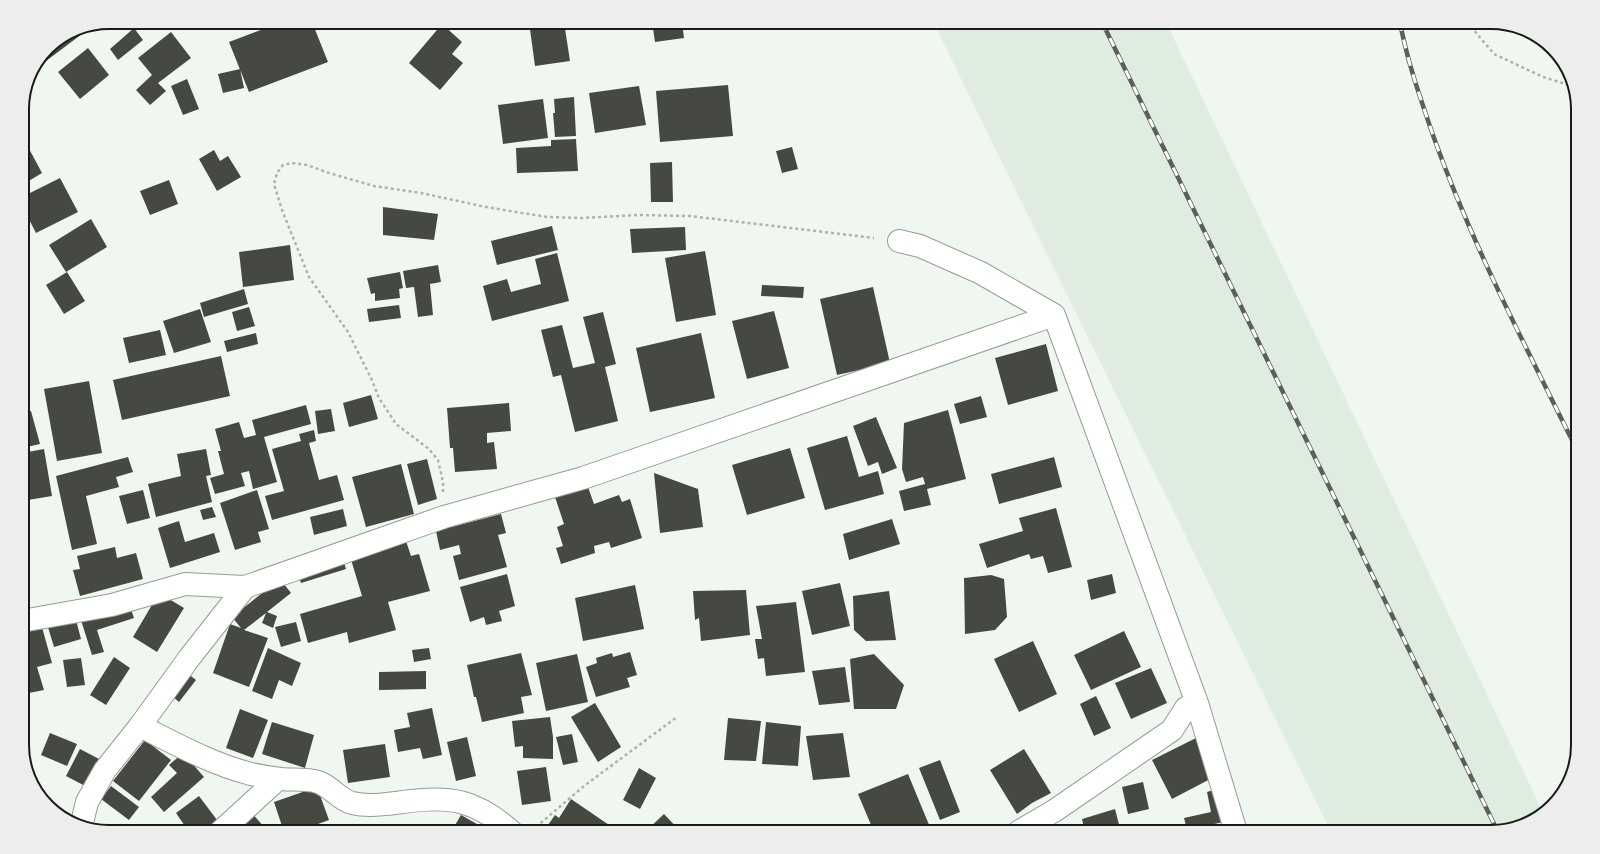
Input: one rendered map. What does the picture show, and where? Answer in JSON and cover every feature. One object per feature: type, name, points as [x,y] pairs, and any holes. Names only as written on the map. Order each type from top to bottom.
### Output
[{"type":"street","points":[[899,241],[920,246],[981,273],[1054,316],[1198,703],[1234,825]]},
{"type":"street","points":[[29,620],[112,605],[185,584],[245,587],[444,517],[584,478],[1054,316]]},
{"type":"street","points":[[83,820],[87,802],[105,770],[245,587]]},
{"type":"street","points":[[1030,825],[1054,811],[1172,730],[1186,708],[1198,703]]},
{"type":"street","points":[[140,726],[212,761],[250,774],[278,779],[314,781],[324,784],[335,795],[351,803],[368,805],[439,798],[459,801],[479,809],[497,819],[504,825]]},
{"type":"street","points":[[228,825],[278,779]]},
{"type":"path","points":[[1473,29],[1494,54],[1543,78],[1567,85]]},
{"type":"path","points":[[444,517],[443,482],[438,460],[429,449],[396,424],[379,398],[371,378],[348,332],[309,277],[285,217],[274,184],[277,173],[283,165],[292,163],[307,165],[374,186],[421,193],[486,208],[547,217],[582,218],[637,215],[690,216],[899,241]]},
{"type":"path","points":[[536,825],[584,786],[677,717]]},
{"type":"shaded area","points":[[936,29],[1169,29],[1541,808],[1522,819],[1491,825],[1328,825]]},
{"type":"building","points":[[133,29],[135,29],[143,40],[118,60],[110,49]]},
{"type":"building","points":[[263,29],[315,29],[328,62],[249,92],[229,42]]},
{"type":"building","points":[[438,29],[448,29],[462,42],[452,54],[463,63],[440,90],[409,63]]},
{"type":"building","points":[[530,29],[565,29],[570,61],[535,66]]},
{"type":"building","points":[[653,29],[683,29],[684,38],[655,42]]},
{"type":"building","points":[[171,32],[191,58],[158,83],[166,91],[150,105],[136,90],[152,75],[138,58]]},
{"type":"building","points":[[82,34],[43,63],[52,52],[64,42]]},
{"type":"building","points":[[88,48],[109,75],[80,99],[58,72]]},
{"type":"building","points":[[240,69],[244,88],[223,93],[218,74]]},
{"type":"building","points":[[187,79],[199,109],[183,115],[171,86]]},
{"type":"building","points":[[728,85],[733,136],[660,142],[656,91]]},
{"type":"building","points":[[639,86],[646,125],[595,133],[589,93]]},
{"type":"building","points":[[574,97],[576,136],[555,137],[553,113],[555,113],[554,99]]},
{"type":"building","points":[[543,99],[548,138],[503,144],[498,105]]},
{"type":"building","points":[[576,139],[578,171],[517,173],[516,148],[551,146],[551,140]]},
{"type":"building","points":[[792,147],[798,169],[782,173],[776,151]]},
{"type":"building","points":[[29,149],[42,173],[29,181]]},
{"type":"building","points":[[214,150],[220,161],[228,156],[241,177],[217,191],[199,159]]},
{"type":"building","points":[[672,162],[673,202],[651,202],[650,163]]},
{"type":"building","points":[[60,178],[78,212],[36,233],[29,220],[29,194]]},
{"type":"building","points":[[169,180],[178,204],[150,215],[140,191]]},
{"type":"building","points":[[383,207],[438,214],[434,240],[383,235]]},
{"type":"building","points":[[91,219],[107,247],[66,272],[49,245]]},
{"type":"building","points":[[552,226],[558,250],[497,265],[491,241]]},
{"type":"building","points":[[685,227],[686,250],[632,253],[630,229]]},
{"type":"building","points":[[290,245],[294,280],[243,287],[239,252]]},
{"type":"building","points":[[705,251],[716,315],[676,322],[665,258]]},
{"type":"building","points":[[557,253],[569,301],[492,321],[483,286],[507,279],[511,292],[541,284],[535,259]]},
{"type":"building","points":[[438,265],[441,282],[430,284],[433,315],[418,317],[414,287],[406,288],[403,271]]},
{"type":"building","points":[[67,272],[85,301],[64,314],[46,285]]},
{"type":"building","points":[[400,272],[403,288],[399,289],[400,298],[375,301],[375,293],[371,294],[367,278]]},
{"type":"building","points":[[762,285],[804,287],[803,298],[761,296]]},
{"type":"building","points":[[873,287],[890,363],[837,375],[820,299]]},
{"type":"building","points":[[244,289],[248,304],[204,317],[200,303]]},
{"type":"building","points":[[399,305],[401,318],[369,322],[367,309]]},
{"type":"building","points":[[249,307],[255,326],[237,331],[232,312]]},
{"type":"building","points":[[200,309],[211,342],[174,353],[163,321]]},
{"type":"building","points":[[774,311],[789,368],[747,379],[732,321]]},
{"type":"building","points":[[603,312],[616,364],[605,367],[618,421],[575,432],[561,375],[553,377],[541,330],[562,325],[573,368],[595,363],[583,317]]},
{"type":"building","points":[[160,330],[166,355],[129,363],[123,338]]},
{"type":"building","points":[[256,333],[258,344],[227,352],[224,341]]},
{"type":"building","points":[[701,333],[715,398],[650,412],[636,348]]},
{"type":"building","points":[[1046,344],[1058,391],[1008,405],[995,358]]},
{"type":"building","points":[[221,356],[230,396],[122,420],[113,380]]},
{"type":"building","points":[[89,381],[102,453],[57,461],[44,389]]},
{"type":"building","points":[[371,395],[378,419],[349,427],[343,403]]},
{"type":"building","points":[[981,396],[987,417],[960,424],[954,404]]},
{"type":"building","points":[[509,403],[511,431],[487,433],[487,443],[494,442],[497,469],[455,472],[453,448],[450,448],[447,408]]},
{"type":"building","points":[[306,405],[311,424],[264,437],[277,482],[253,489],[249,471],[241,473],[245,486],[215,494],[210,478],[224,474],[218,451],[221,451],[215,429],[239,422],[244,438],[256,435],[252,420]]},
{"type":"building","points":[[331,409],[335,431],[318,434],[315,411]]},
{"type":"building","points":[[948,410],[966,479],[927,489],[931,505],[904,511],[899,491],[925,484],[923,477],[906,482],[902,469],[904,423]]},
{"type":"building","points":[[29,411],[31,411],[40,444],[29,446]]},
{"type":"building","points":[[876,417],[897,468],[882,474],[878,462],[868,466],[853,426]]},
{"type":"building","points":[[314,430],[316,441],[309,443],[319,480],[337,475],[344,500],[272,520],[265,496],[284,491],[272,449],[301,441],[299,434]]},
{"type":"building","points":[[847,436],[859,477],[878,471],[884,494],[825,510],[807,448]]},
{"type":"building","points":[[790,448],[805,498],[747,515],[732,465]]},
{"type":"building","points":[[44,449],[52,496],[29,500],[29,452]]},
{"type":"building","points":[[206,449],[211,475],[206,476],[212,502],[156,517],[148,484],[181,476],[177,454]]},
{"type":"building","points":[[128,457],[133,472],[116,477],[119,487],[86,496],[97,544],[72,550],[56,476]]},
{"type":"building","points":[[1054,457],[1062,487],[999,504],[991,474]]},
{"type":"building","points":[[427,459],[437,499],[418,505],[407,464]]},
{"type":"building","points":[[401,464],[414,514],[366,527],[352,477]]},
{"type":"building","points":[[654,473],[698,489],[703,527],[660,533]]},
{"type":"building","points":[[588,487],[594,504],[619,495],[622,502],[630,499],[642,538],[611,548],[609,542],[594,546],[595,553],[561,564],[556,548],[563,546],[557,527],[564,524],[555,497]]},
{"type":"building","points":[[143,490],[150,518],[127,524],[119,496]]},
{"type":"building","points":[[257,490],[269,529],[258,532],[261,542],[235,550],[220,503]]},
{"type":"building","points":[[212,507],[216,517],[203,520],[200,510]]},
{"type":"building","points":[[1056,508],[1072,567],[1048,573],[1043,556],[1031,559],[1029,554],[987,568],[979,544],[1023,531],[1019,518]]},
{"type":"building","points":[[343,509],[347,526],[314,535],[310,517]]},
{"type":"building","points":[[501,514],[506,533],[498,535],[507,567],[459,580],[453,556],[461,554],[459,545],[440,550],[436,531]]},
{"type":"building","points":[[892,519],[900,544],[849,560],[843,534]]},
{"type":"building","points":[[179,521],[185,542],[214,533],[220,552],[170,568],[158,528]]},
{"type":"building","points":[[405,538],[411,556],[419,554],[430,591],[388,602],[396,630],[349,643],[347,632],[308,643],[300,614],[362,596],[349,553]]},
{"type":"building","points":[[115,547],[117,558],[136,553],[143,579],[80,596],[73,570],[80,569],[77,556]]},
{"type":"building","points":[[342,556],[346,569],[301,583],[297,570]]},
{"type":"building","points":[[507,574],[515,606],[499,611],[502,621],[486,625],[484,617],[470,622],[460,587]]},
{"type":"building","points":[[1112,574],[1116,593],[1091,600],[1087,580]]},
{"type":"building","points":[[991,575],[1004,579],[1007,617],[995,630],[965,634],[964,578]]},
{"type":"building","points":[[280,579],[291,593],[267,612],[277,616],[273,628],[262,623],[266,613],[244,630],[268,638],[249,687],[213,673],[230,624],[241,628],[232,617]]},
{"type":"building","points":[[840,583],[850,626],[812,635],[802,591]]},
{"type":"building","points":[[635,585],[644,629],[583,641],[575,598]]},
{"type":"building","points":[[746,590],[750,635],[701,641],[699,618],[695,620],[693,591]]},
{"type":"building","points":[[889,591],[896,640],[866,641],[854,630],[853,596]]},
{"type":"building","points":[[159,593],[184,608],[157,652],[133,637]]},
{"type":"building","points":[[128,601],[134,618],[97,630],[104,652],[92,655],[80,617]]},
{"type":"building","points":[[796,602],[805,672],[766,676],[764,658],[758,659],[755,639],[762,639],[756,606]]},
{"type":"building","points":[[75,616],[81,639],[54,647],[47,624]]},
{"type":"building","points":[[40,620],[52,663],[37,667],[44,690],[29,693],[29,623]]},
{"type":"building","points":[[296,622],[301,641],[281,647],[275,627]]},
{"type":"building","points":[[1124,631],[1141,667],[1091,690],[1074,655]]},
{"type":"building","points":[[1033,641],[1057,694],[1019,712],[994,659]]},
{"type":"building","points":[[268,648],[301,663],[292,686],[279,680],[272,699],[252,691]]},
{"type":"building","points":[[429,648],[431,659],[414,662],[412,650]]},
{"type":"building","points":[[630,652],[637,675],[627,678],[630,687],[596,697],[586,667],[597,663],[596,658],[612,653],[613,657]]},
{"type":"building","points":[[521,653],[532,695],[521,697],[524,713],[482,722],[476,697],[474,697],[467,665]]},
{"type":"building","points":[[577,654],[588,702],[546,711],[536,663]]},
{"type":"building","points":[[874,654],[904,685],[896,709],[854,709],[850,659]]},
{"type":"building","points":[[114,657],[130,668],[106,705],[90,695]]},
{"type":"building","points":[[81,658],[85,685],[67,687],[63,660]]},
{"type":"building","points":[[845,667],[850,702],[819,705],[812,671]]},
{"type":"building","points":[[1151,668],[1167,703],[1131,719],[1115,683]]},
{"type":"building","points":[[426,671],[426,689],[379,690],[379,672]]},
{"type":"building","points":[[187,673],[196,680],[179,702],[171,695]]},
{"type":"building","points":[[1096,696],[1111,728],[1094,736],[1080,704]]},
{"type":"building","points":[[595,703],[621,747],[598,762],[571,717]]},
{"type":"building","points":[[432,708],[442,755],[423,759],[420,748],[398,752],[394,730],[410,727],[407,713]]},
{"type":"building","points":[[240,709],[268,720],[253,758],[226,748]]},
{"type":"building","points":[[550,717],[553,737],[553,759],[523,758],[523,746],[515,747],[512,721]]},
{"type":"building","points":[[728,718],[761,721],[756,761],[724,760]]},
{"type":"building","points":[[272,722],[314,735],[305,768],[262,754]]},
{"type":"building","points":[[766,722],[801,726],[798,766],[762,764]]},
{"type":"building","points":[[50,733],[77,744],[67,766],[41,755]]},
{"type":"building","points":[[843,733],[850,777],[813,780],[806,736]]},
{"type":"building","points":[[572,734],[578,762],[563,765],[556,737]]},
{"type":"building","points":[[467,737],[476,776],[456,781],[447,742]]},
{"type":"building","points":[[1196,738],[1216,776],[1172,799],[1152,760]]},
{"type":"building","points":[[145,740],[171,760],[139,801],[113,781]]},
{"type":"building","points":[[385,744],[390,777],[348,783],[343,750]]},
{"type":"building","points":[[80,749],[101,760],[87,787],[66,776]]},
{"type":"building","points":[[1024,749],[1051,793],[1032,803],[1017,814],[990,770]]},
{"type":"building","points":[[183,753],[204,777],[164,812],[151,797],[177,773],[169,765]]},
{"type":"building","points":[[940,760],[960,812],[940,820],[919,768]]},
{"type":"building","points":[[546,767],[551,801],[522,805],[517,771]]},
{"type":"building","points":[[639,768],[656,778],[640,809],[623,800]]},
{"type":"building","points":[[908,774],[929,825],[871,825],[858,794]]},
{"type":"building","points":[[1143,782],[1149,809],[1128,814],[1122,787]]},
{"type":"building","points":[[111,786],[139,807],[129,820],[101,799]]},
{"type":"building","points":[[317,787],[329,820],[315,825],[282,825],[274,802]]},
{"type":"building","points":[[1220,788],[1228,821],[1210,825],[1186,825],[1184,818],[1211,812],[1207,792]]},
{"type":"building","points":[[199,796],[221,825],[184,825],[176,813]]},
{"type":"building","points":[[571,799],[609,825],[548,825],[555,815],[559,818]]},
{"type":"building","points":[[1115,809],[1119,825],[1083,825],[1082,819]]},
{"type":"building","points":[[250,811],[262,825],[236,825]]},
{"type":"building","points":[[664,814],[674,825],[652,825]]},
{"type":"building","points":[[461,815],[479,825],[455,825]]},
{"type":"railway","points":[[1105,29],[1494,825]]},
{"type":"railway","points":[[1401,29],[1410,66],[1449,179],[1483,258],[1571,438]]}]
